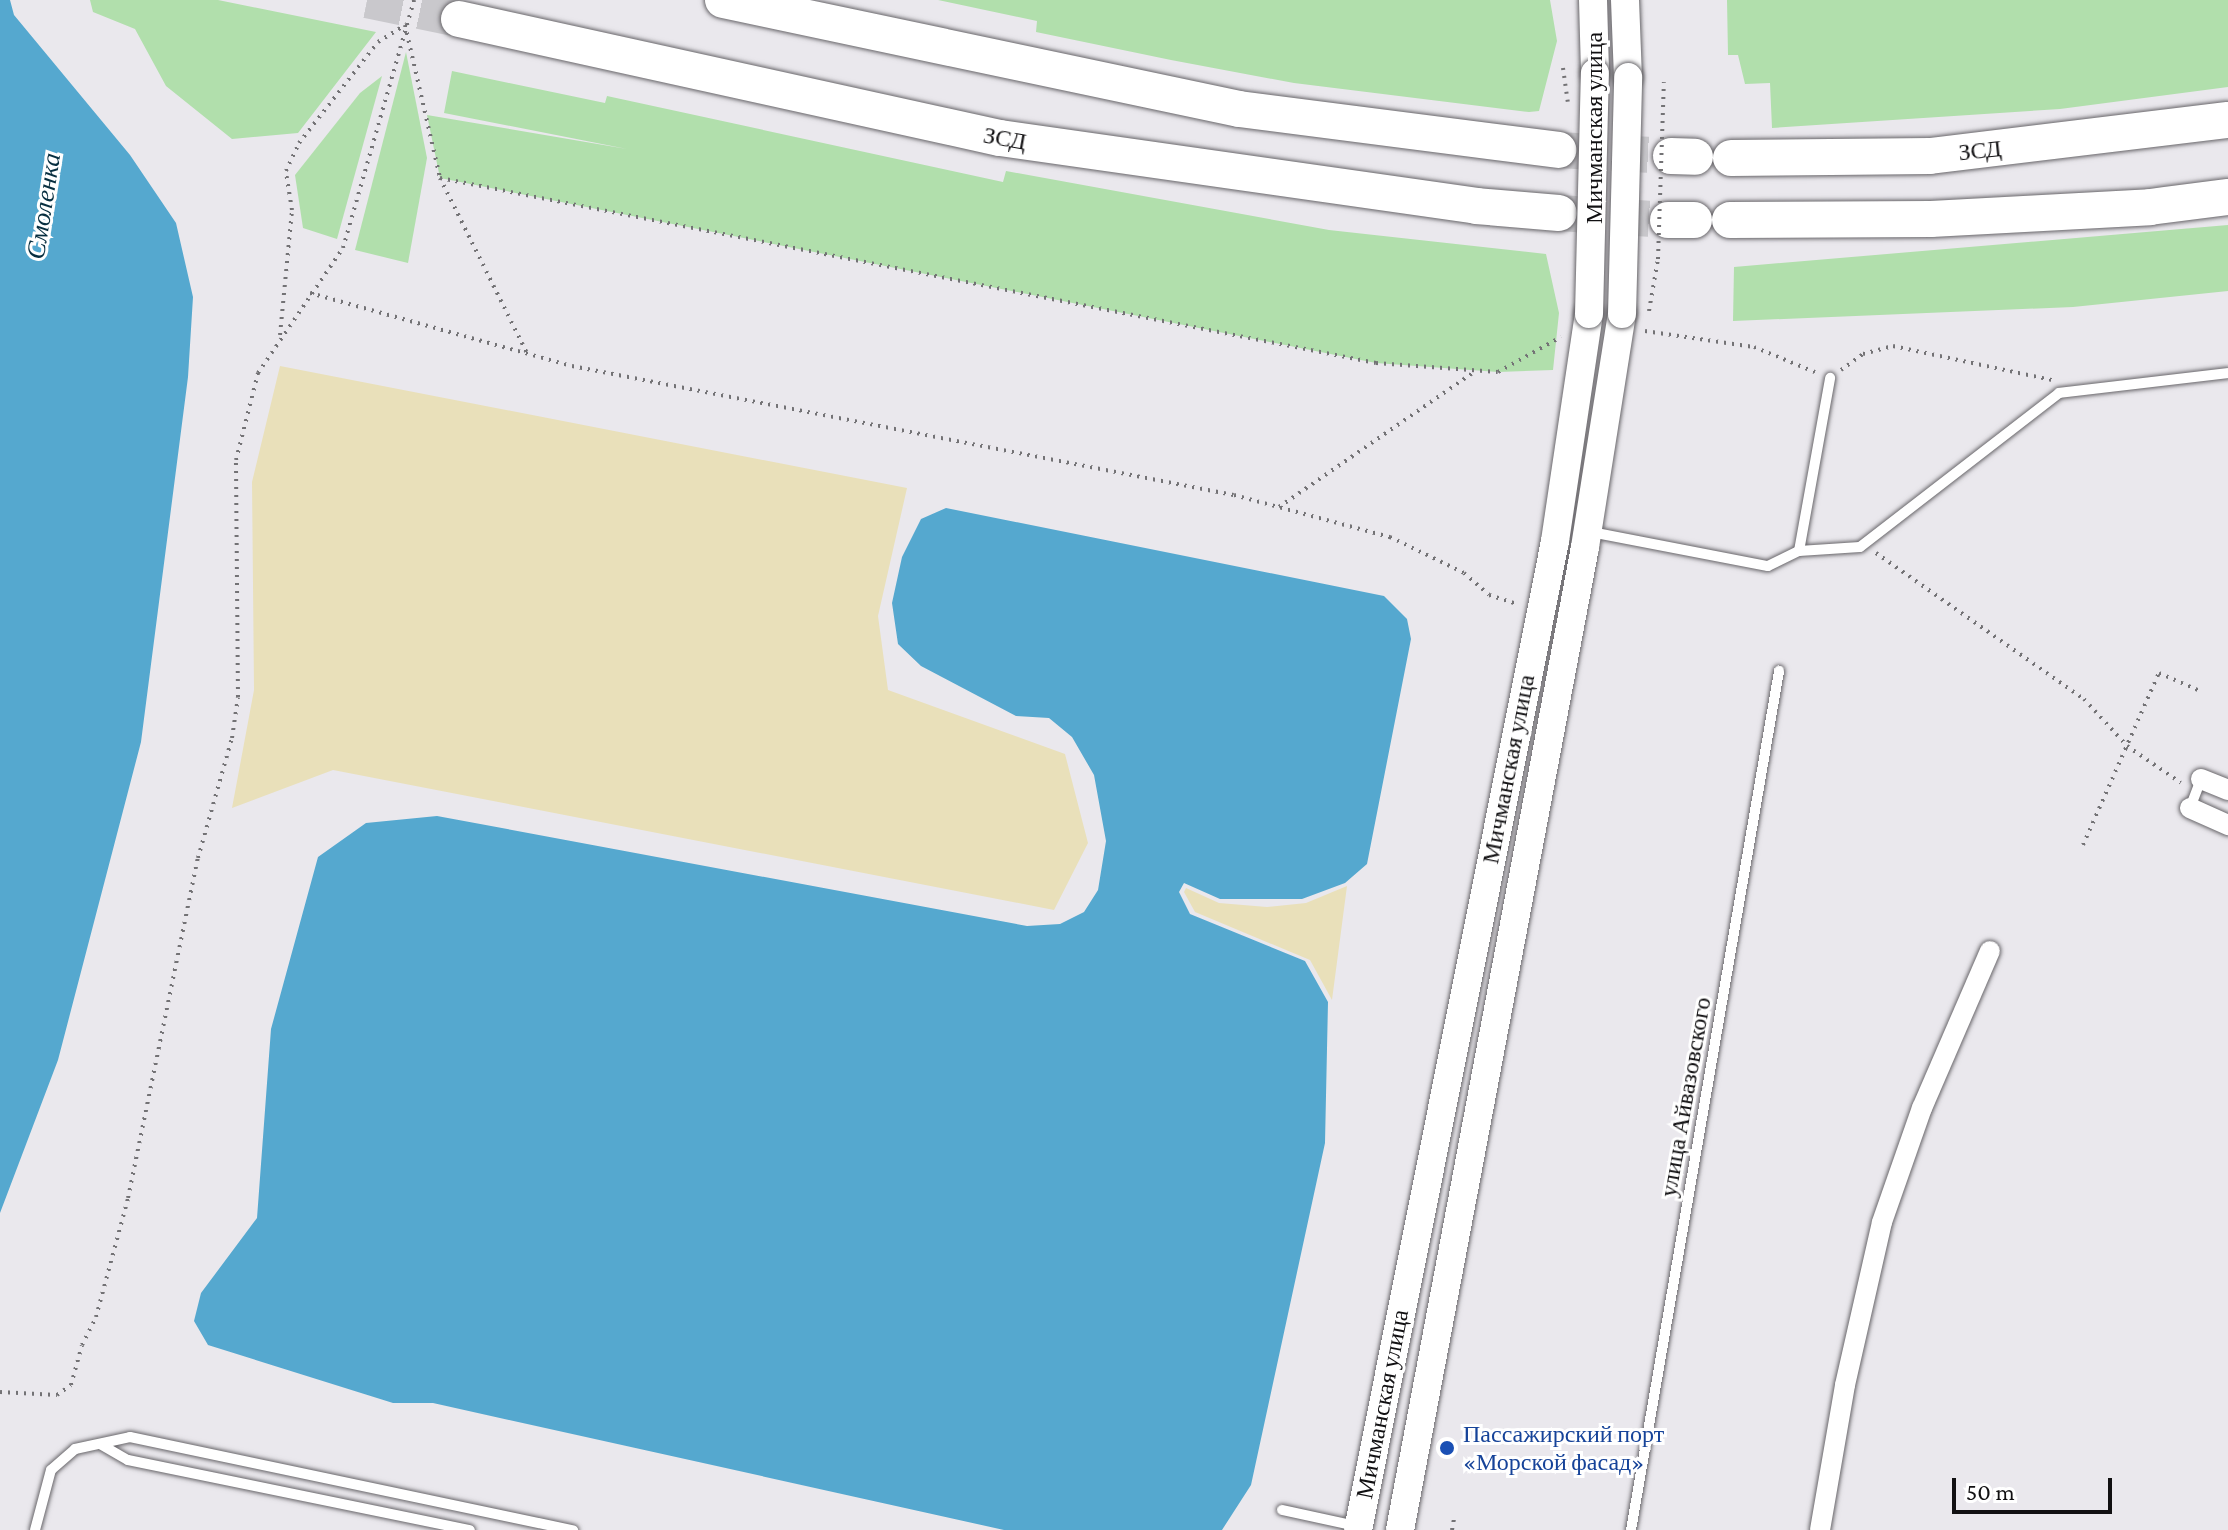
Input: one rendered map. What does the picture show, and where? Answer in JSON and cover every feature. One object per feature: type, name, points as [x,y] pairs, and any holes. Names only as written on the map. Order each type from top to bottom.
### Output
[{"type":"highway","points":[[723,0],[1239,109],[1558,150]]},
{"type":"highway","name":"ЗСД","points":[[459,19],[1000,138],[1461,204],[1559,213]]},
{"type":"highway","name":"ЗСД","points":[[1731,158],[1930,156],[2228,120]]},
{"type":"highway","points":[[1730,220],[1931,219],[2150,207],[2228,197]]},
{"type":"main road","name":"Мичманская улица","points":[[1365,1529],[1555,541],[1589,314],[1595,73],[1593,0]]},
{"type":"main road","name":"Мичманская улица","points":[[1400,1530],[1588,532],[1635,314],[1625,0]]},
{"type":"street","points":[[2196,794],[2228,790]]},
{"type":"street","points":[[2196,794],[2228,825]]},
{"type":"street","points":[[1820,1530],[1845,1385],[1882,1222],[1922,1108],[1990,951]]},
{"type":"lane","points":[[1588,532],[1768,566],[1799,551],[1860,547],[2059,393],[2228,373]]},
{"type":"lane","points":[[1799,551],[1830,378]]},
{"type":"lane","name":"улица Айвазовского","points":[[1631,1530],[1779,671]]},
{"type":"lane","points":[[35,1530],[51,1470],[75,1449],[130,1437],[573,1530]]},
{"type":"lane","points":[[100,1444],[128,1460],[470,1530]]},
{"type":"lane","points":[[1282,1510],[1365,1529]]},
{"type":"path","points":[[0,1392],[57,1395],[71,1385],[120,1228],[198,858],[232,738],[238,697],[236,460],[258,373],[280,335],[343,248],[414,0]]},
{"type":"path","points":[[405,25],[440,178],[527,353]]},
{"type":"path","points":[[280,335],[292,210],[286,171],[299,143],[378,42],[405,25]]},
{"type":"path","points":[[1635,314],[1658,259],[1664,82]]},
{"type":"path","points":[[440,178],[1376,363],[1498,372],[1566,333]]},
{"type":"path","points":[[310,293],[527,353],[770,408],[1279,507],[1390,537],[1464,573],[1489,595],[1522,605]]},
{"type":"path","points":[[1645,331],[1754,347],[1830,378],[1863,354],[1893,346],[2050,376],[2059,393]]},
{"type":"path","points":[[1279,507],[1476,371]]},
{"type":"path","points":[[1860,547],[1881,555],[1954,611],[2048,672],[2084,699],[2127,746],[2196,794]]},
{"type":"path","points":[[2083,845],[2159,673],[2198,690]]},
{"type":"path","points":[[1452,1530],[1454,1519]]},
{"type":"green space","points":[[90,0],[218,0],[376,32],[298,133],[232,139],[166,86],[135,29],[93,12]]},
{"type":"green space","points":[[938,0],[1550,0],[1557,41],[1539,111],[1529,112],[1294,83],[1171,60],[1036,32],[1037,21]]},
{"type":"green space","points":[[1727,0],[2228,0],[2228,87],[2060,109],[1772,128],[1770,83],[1745,84],[1738,55],[1728,55]]},
{"type":"green space","points":[[406,52],[427,158],[408,263],[355,250]]},
{"type":"green space","points":[[452,71],[605,103],[607,96],[1003,182],[1006,171],[1329,230],[1546,254],[1559,313],[1553,370],[1498,372],[1376,363],[440,178],[427,115],[627,149],[444,113]]},
{"type":"green space","points":[[382,76],[337,239],[303,228],[295,175],[360,93]]},
{"type":"green space","points":[[2228,225],[2228,291],[2073,307],[1733,321],[1734,267]]},
{"type":"sand","points":[[280,366],[907,488],[878,616],[888,690],[1065,754],[1088,843],[1054,910],[333,770],[232,808],[254,690],[252,482]]},
{"type":"sand","points":[[1347,886],[1332,1000],[1310,960],[1195,912],[1184,892],[1186,888],[1219,903],[1267,907],[1306,903]]},
{"type":"water","name":"Смоленка","points":[[0,0],[10,0],[14,15],[130,155],[176,223],[193,297],[188,377],[141,742],[58,1060],[0,1213]]},
{"type":"water","points":[[946,508],[1384,596],[1407,619],[1411,639],[1367,864],[1345,883],[1302,899],[1220,899],[1184,883],[1179,892],[1190,914],[1305,961],[1328,1002],[1325,1143],[1251,1485],[1222,1530],[1004,1530],[433,1403],[393,1403],[208,1345],[194,1321],[201,1293],[257,1218],[271,1029],[318,857],[366,823],[437,816],[1027,926],[1060,924],[1084,912],[1098,890],[1106,841],[1094,775],[1072,737],[1049,718],[1016,716],[921,666],[898,644],[892,603],[902,557],[921,519]]},
{"type":"tunnel","points":[[367,0],[459,19]]},
{"type":"tunnel","points":[[1558,150],[1671,156]]},
{"type":"tunnel","points":[[1559,213],[1668,220]]},
{"type":"place","name":"Пассажирский порт «Морской фасад»","points":[[1447,1448]]}]
